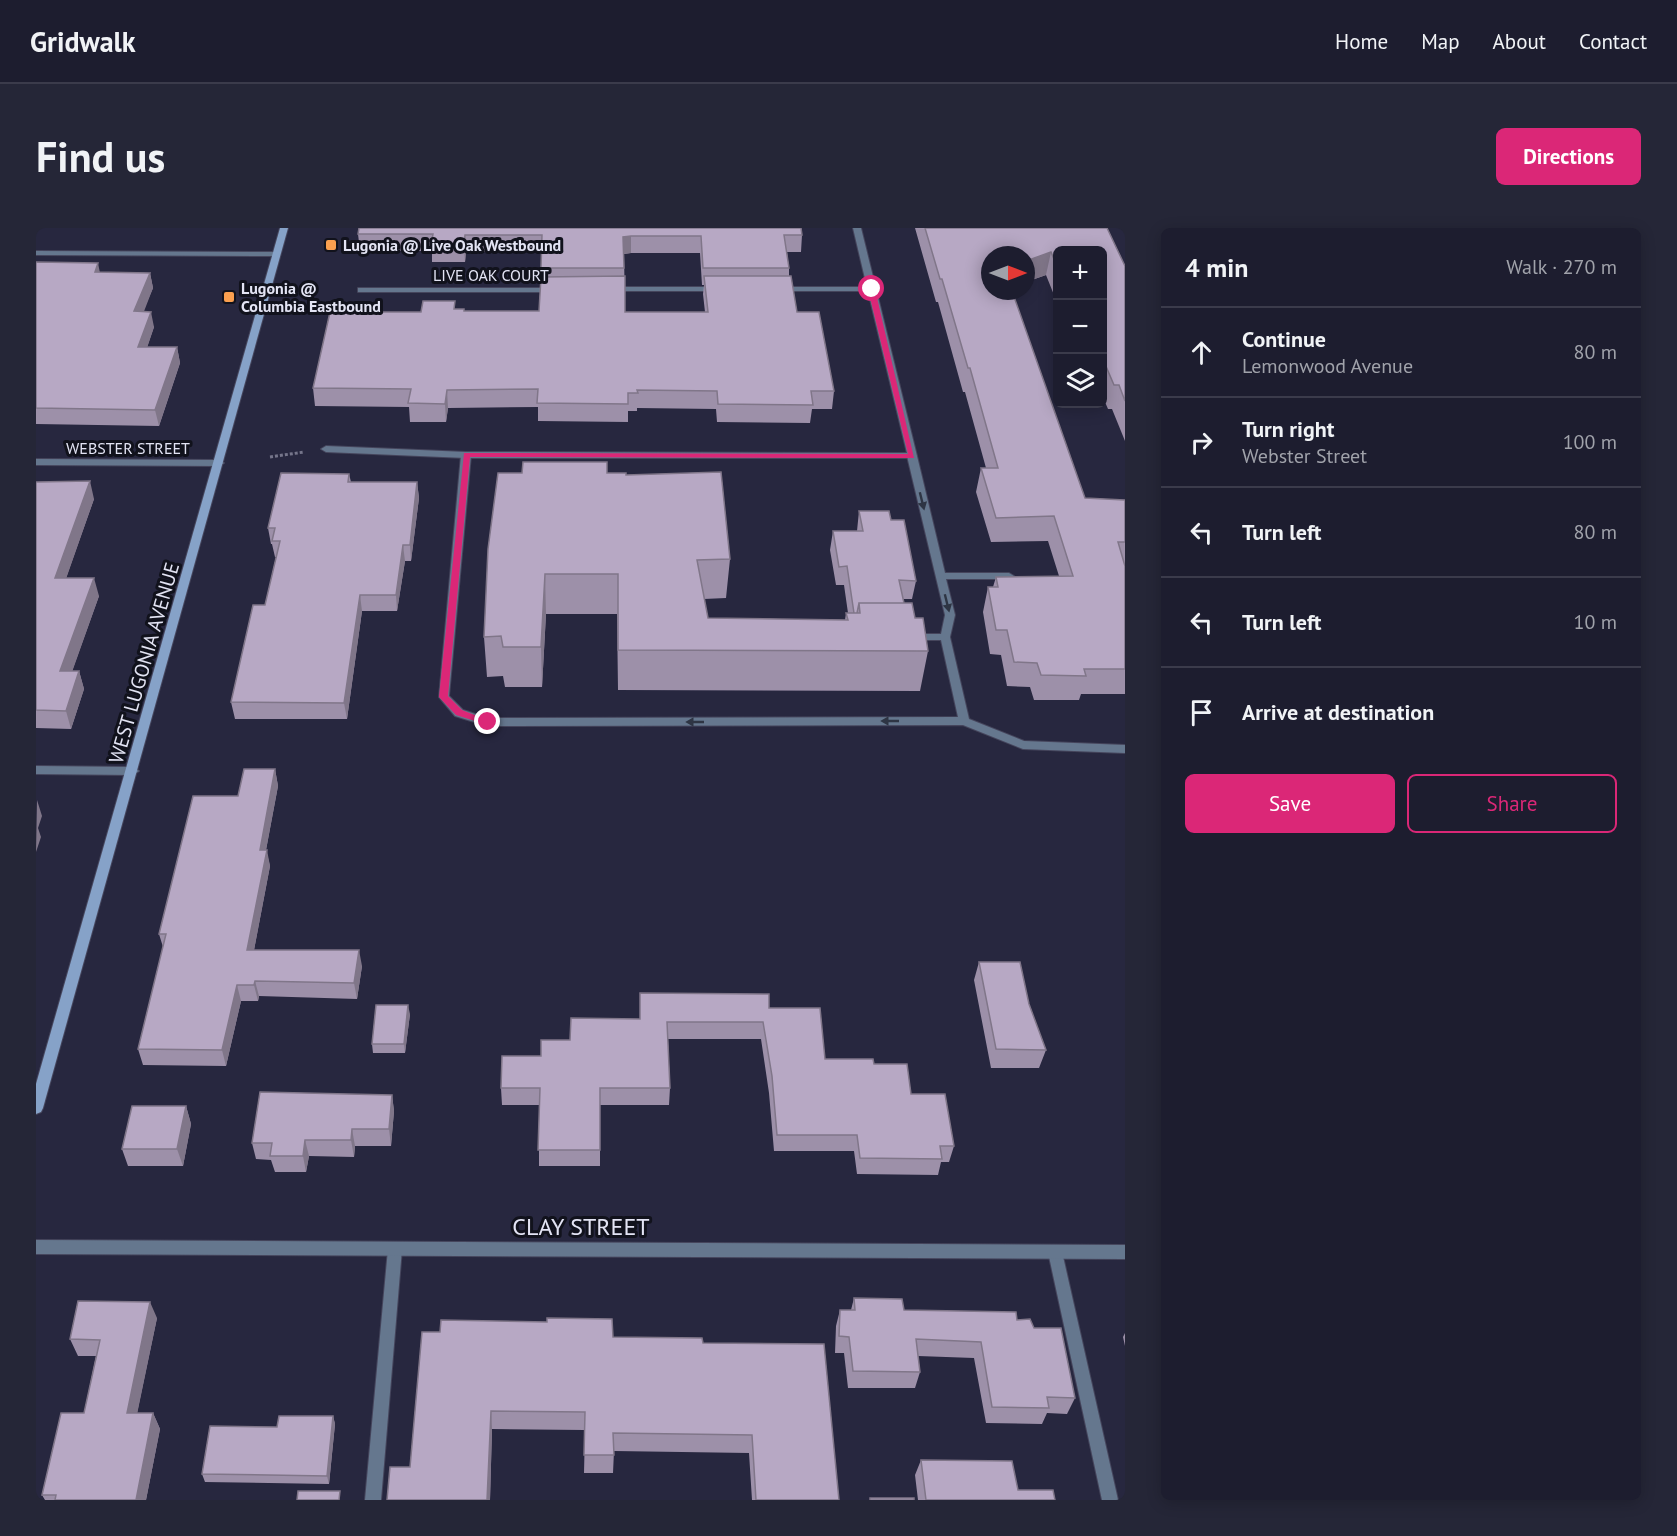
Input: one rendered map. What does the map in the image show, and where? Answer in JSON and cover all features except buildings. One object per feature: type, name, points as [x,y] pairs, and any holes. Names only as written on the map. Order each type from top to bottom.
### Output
[{"type":"main road","name":"WEST LUGONIA AVENUE","points":[[36,1108],[133,771],[284,228]]},
{"type":"street","points":[[857,228],[950,615],[945,637],[964,721]]},
{"type":"street","points":[[36,253],[276,254]]},
{"type":"street","points":[[599,290],[729,289]]},
{"type":"street","points":[[765,289],[872,289]]},
{"type":"street","name":"LIVE OAK COURT","points":[[362,290],[563,290]]},
{"type":"street","points":[[326,449],[466,455],[912,456]]},
{"type":"street","points":[[466,455],[444,697],[459,712],[488,722],[964,721],[1023,745],[1125,749]]},
{"type":"street","name":"WEBSTER STREET","points":[[36,462],[219,463]]},
{"type":"street","points":[[940,576],[1009,576]]},
{"type":"street","points":[[899,637],[945,637]]},
{"type":"street","points":[[36,770],[133,771]]},
{"type":"street","name":"CLAY STREET","points":[[36,1247],[1125,1252]]},
{"type":"street","points":[[373,1500],[395,1249]]},
{"type":"street","points":[[1055,1252],[1110,1500]]},
{"type":"path","points":[[270,457],[326,449]]},
{"type":"place","name":"Lugonia @ Live Oak Westbound","points":[[331,245]]},
{"type":"place","name":"Lugonia @ Columbia Eastbound","points":[[229,297]]},
{"type":"route","points":[[488,722],[459,712],[444,697],[466,455],[912,456],[872,289]]}]
